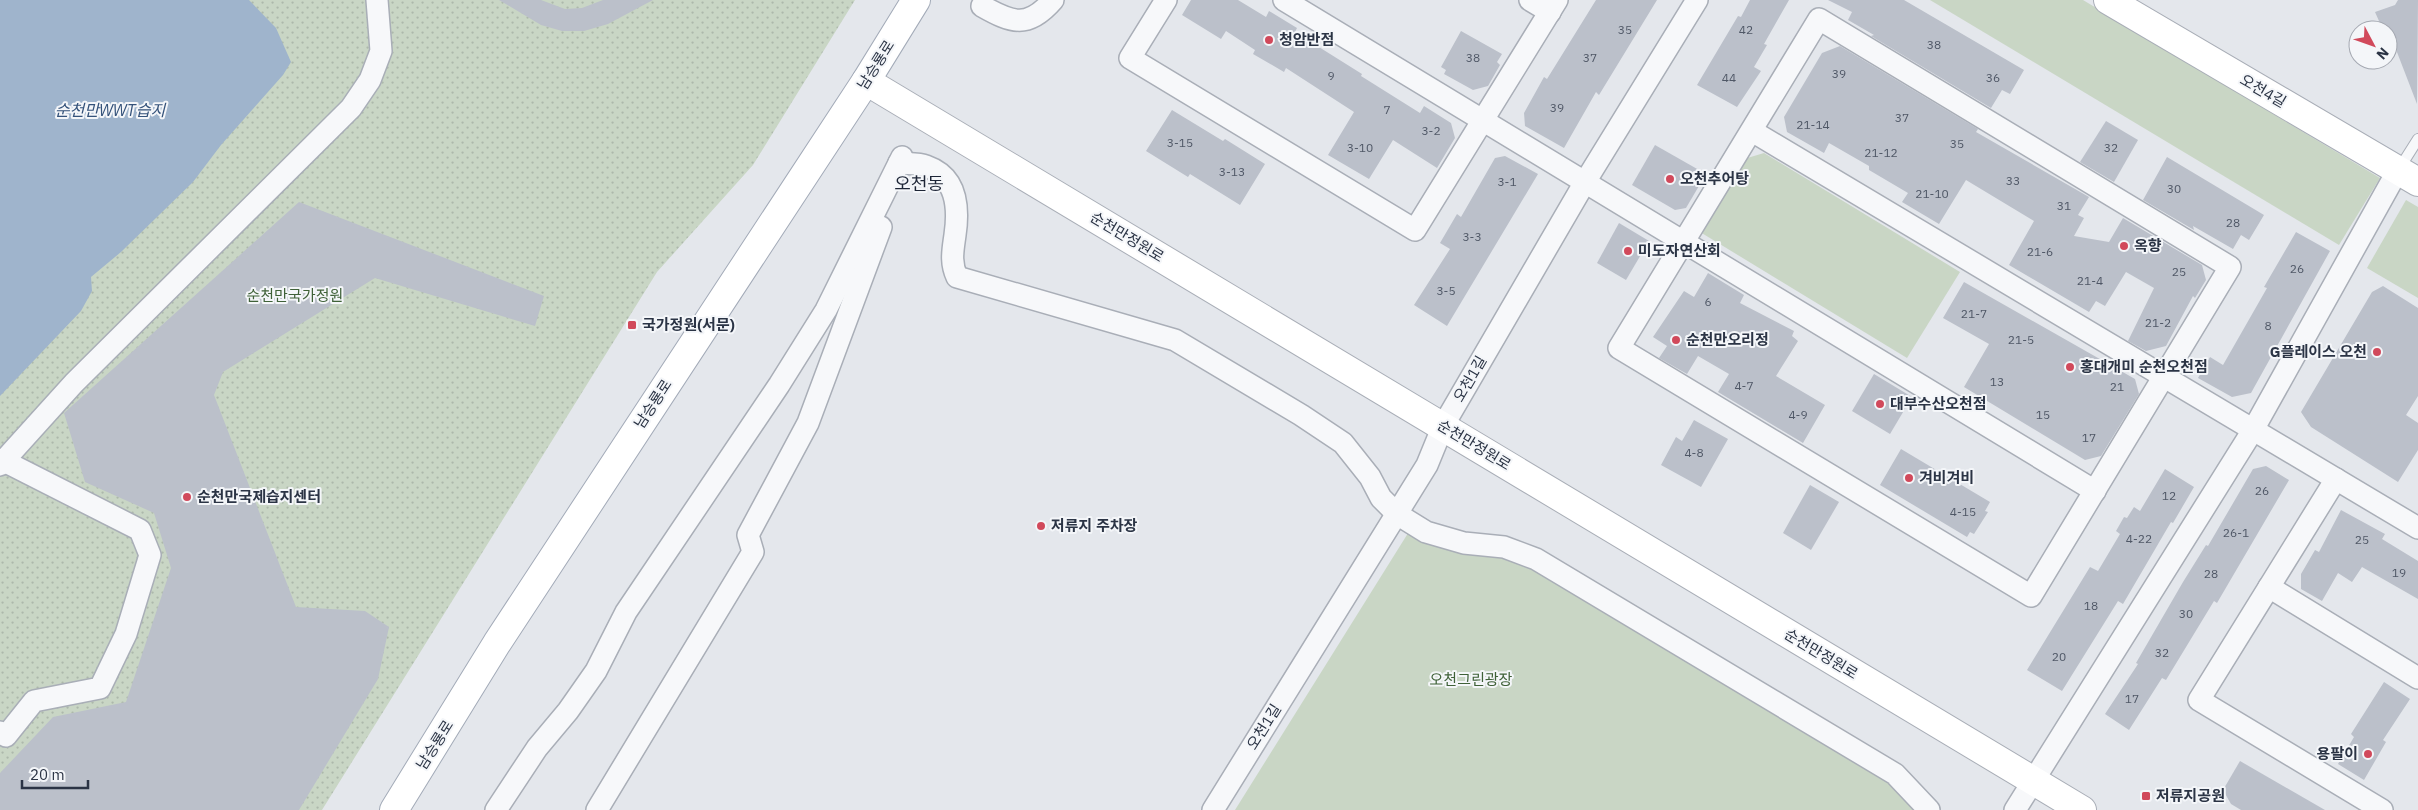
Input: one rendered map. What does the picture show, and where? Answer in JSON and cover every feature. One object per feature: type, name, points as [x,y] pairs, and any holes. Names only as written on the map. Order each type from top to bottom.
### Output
[{"type":"main road","name":"남승룡로","points":[[394,810],[497,643],[866,81],[916,0]]},
{"type":"main road","name":"오천4길","points":[[2108,0],[2408,176]]},
{"type":"main road","name":"순천만정원로","points":[[866,81],[2082,810]]},
{"type":"street","points":[[0,732],[6,736],[34,702],[100,688],[126,634],[150,555],[140,530],[2,463],[74,384],[351,108],[370,80],[381,51],[376,0]]},
{"type":"street","points":[[982,6],[1008,20],[1019,21],[1032,18],[1053,0]]},
{"type":"street","points":[[1166,0],[1130,58],[1415,230],[1554,6],[1530,0]]},
{"type":"street","points":[[1284,0],[2094,491]]},
{"type":"street","name":"오천1길","points":[[1213,810],[1427,464],[1443,426],[1585,182],[1697,0]]},
{"type":"street","points":[[1819,19],[2230,267],[2030,596],[1619,348],[1752,131],[1819,19]]},
{"type":"street","points":[[1752,131],[2418,528]]},
{"type":"street","points":[[496,810],[537,748],[568,712],[596,671],[626,612],[779,385],[826,310],[901,160],[926,166],[940,175],[950,185],[956,197],[958,214],[952,255],[957,277],[1150,331],[1190,348],[1343,443],[1370,477],[1381,498],[1397,514],[1426,532],[1447,539],[1504,547],[1536,558],[1895,774],[1929,810]]},
{"type":"street","points":[[2015,810],[2253,430],[2408,176]]},
{"type":"street","points":[[597,810],[752,552],[748,535],[808,423],[885,216],[886,190]]},
{"type":"street","points":[[2336,479],[2199,700],[2382,810]]},
{"type":"street","points":[[2269,587],[2418,678]]},
{"type":"lane","points":[[2408,176],[2418,139]]},
{"type":"green space","name":"순천만국가정원","points":[[0,0],[855,0],[753,165],[657,272],[322,810],[0,810]]},
{"type":"green space","points":[[1930,0],[2083,0],[2380,178],[2339,245]]},
{"type":"green space","points":[[1764,153],[1960,272],[1907,358],[1700,232],[1744,159]]},
{"type":"green space","points":[[2406,200],[2418,207],[2418,298],[2367,268]]},
{"type":"green space","name":"오천그린광장","points":[[1410,530],[1517,555],[1885,773],[1919,810],[1235,810]]},
{"type":"water","name":"순천만WWT습지","points":[[0,0],[249,0],[276,28],[291,62],[283,75],[221,145],[193,182],[121,252],[91,277],[92,291],[81,311],[0,396]]},
{"type":"building","points":[[499,0],[541,0],[565,9],[582,8],[603,0],[653,0],[608,24],[584,31],[562,31],[541,25]]},
{"type":"building","points":[[1191,0],[1238,0],[1266,17],[1269,11],[1297,28],[1295,32],[1420,113],[1424,106],[1451,123],[1455,138],[1437,168],[1393,140],[1369,179],[1328,155],[1354,112],[1286,68],[1284,72],[1253,54],[1255,50],[1226,31],[1221,39],[1182,15]]},
{"type":"building","points":[[1596,0],[1657,0],[1599,95],[1596,92],[1564,148],[1525,126],[1524,113],[1544,77],[1547,79]]},
{"type":"building","points":[[1750,0],[1789,0],[1764,44],[1767,45],[1754,67],[1761,71],[1737,107],[1697,85],[1738,16],[1741,17]]},
{"type":"building","points":[[1828,0],[1904,0],[2024,70],[2010,94],[2002,90],[1991,108],[1871,36],[1874,35],[1848,20],[1852,12]]},
{"type":"building","points":[[2398,0],[2418,0],[2417,104],[2398,55],[2398,20],[2379,20],[2375,12],[2395,5]]},
{"type":"building","points":[[1461,31],[1502,54],[1497,62],[1500,65],[1488,86],[1473,90],[1444,74],[1446,70],[1441,67]]},
{"type":"building","points":[[1840,46],[1978,129],[1976,132],[2089,197],[2078,215],[2084,218],[2074,236],[2109,242],[2123,218],[2202,265],[2206,280],[2195,298],[2193,296],[2166,346],[2146,351],[2128,341],[2154,288],[2126,272],[2105,306],[2096,301],[2089,312],[2009,265],[2034,221],[1966,180],[1939,224],[1902,202],[1908,193],[1869,170],[1869,166],[1829,143],[1824,153],[1787,132],[1784,117],[1822,53]]},
{"type":"building","points":[[1172,110],[1223,141],[1225,139],[1265,164],[1240,205],[1190,174],[1188,177],[1146,151]]},
{"type":"building","points":[[2106,121],[2138,140],[2114,182],[2080,162]]},
{"type":"building","points":[[1655,145],[1706,174],[1686,208],[1675,210],[1632,185]]},
{"type":"building","points":[[1505,156],[1538,174],[1447,326],[1414,305],[1450,249],[1440,243],[1457,214],[1461,217],[1495,158]]},
{"type":"building","points":[[2167,157],[2264,215],[2249,240],[2241,235],[2233,249],[2193,226],[2194,230],[2143,200]]},
{"type":"building","name":"순천만국제습지센터","points":[[299,202],[544,296],[535,326],[375,278],[223,372],[214,395],[296,607],[365,611],[389,627],[378,679],[299,810],[0,810],[0,773],[53,717],[126,702],[171,568],[154,513],[85,482],[64,413]]},
{"type":"building","points":[[1619,223],[1649,241],[1626,280],[1597,263]]},
{"type":"building","points":[[2296,232],[2330,251],[2251,393],[2232,397],[2198,378],[2210,357],[2223,365],[2267,288],[2264,287]]},
{"type":"building","points":[[1708,273],[1744,295],[1740,303],[1794,331],[1792,336],[1798,341],[1776,376],[1825,405],[1803,443],[1718,392],[1729,374],[1698,356],[1687,374],[1659,358],[1667,346],[1653,337],[1684,291],[1694,297]]},
{"type":"building","points":[[1964,282],[2135,379],[2139,394],[2101,456],[2085,460],[1964,387],[1989,344],[1943,318]]},
{"type":"building","name":"G플레이스 오천","points":[[2383,286],[2418,308],[2418,396],[2406,415],[2418,423],[2418,450],[2398,482],[2311,427],[2301,412],[2372,292]]},
{"type":"building","points":[[1874,374],[1912,397],[1890,434],[1852,411]]},
{"type":"building","points":[[1694,420],[1728,439],[1701,487],[1661,465],[1676,437],[1682,441]]},
{"type":"building","points":[[1901,449],[1990,502],[1985,511],[1988,512],[1974,534],[1970,532],[1967,537],[1880,485]]},
{"type":"building","points":[[2266,466],[2289,480],[2217,603],[2214,601],[2166,680],[2162,678],[2129,730],[2105,714],[2138,664],[2136,663],[2183,582],[2206,545],[2208,546],[2253,469]]},
{"type":"building","points":[[2165,469],[2194,487],[2173,523],[2171,522],[2123,604],[2118,601],[2062,691],[2027,670],[2090,567],[2098,571],[2120,534],[2116,531],[2124,517],[2127,518],[2134,507],[2140,511]]},
{"type":"building","points":[[1810,485],[1839,502],[1811,550],[1783,533]]},
{"type":"building","points":[[2341,510],[2385,534],[2382,539],[2418,561],[2418,599],[2362,567],[2352,582],[2338,573],[2322,601],[2301,589],[2301,574],[2315,550],[2319,552]]},
{"type":"building","points":[[2384,682],[2410,699],[2383,740],[2386,742],[2364,780],[2338,764],[2354,737],[2351,734]]},
{"type":"building","points":[[2240,761],[2325,810],[2241,810],[2231,804],[2223,790]]},
{"type":"place","name":"청암반점","points":[[1269,40]]},
{"type":"place","name":"오천추어탕","points":[[1670,179]]},
{"type":"place","name":"옥향","points":[[2124,246]]},
{"type":"place","name":"미도자연산회","points":[[1628,251]]},
{"type":"place","name":"국가정원(서문)","points":[[632,325]]},
{"type":"place","name":"순천만오리정","points":[[1676,340]]},
{"type":"place","name":"G플레이스 오천","points":[[2377,352]]},
{"type":"place","name":"홍대개미 순천오천점","points":[[2070,367]]},
{"type":"place","name":"대부수산오천점","points":[[1880,404]]},
{"type":"place","name":"겨비겨비","points":[[1909,478]]},
{"type":"place","name":"순천만국제습지센터","points":[[187,497]]},
{"type":"place","name":"저류지 주차장","points":[[1041,526]]},
{"type":"place","name":"용팔이","points":[[2368,754]]},
{"type":"place","name":"저류지공원","points":[[2146,796]]},
{"type":"district","name":"오천동","points":[[919,184]]}]
